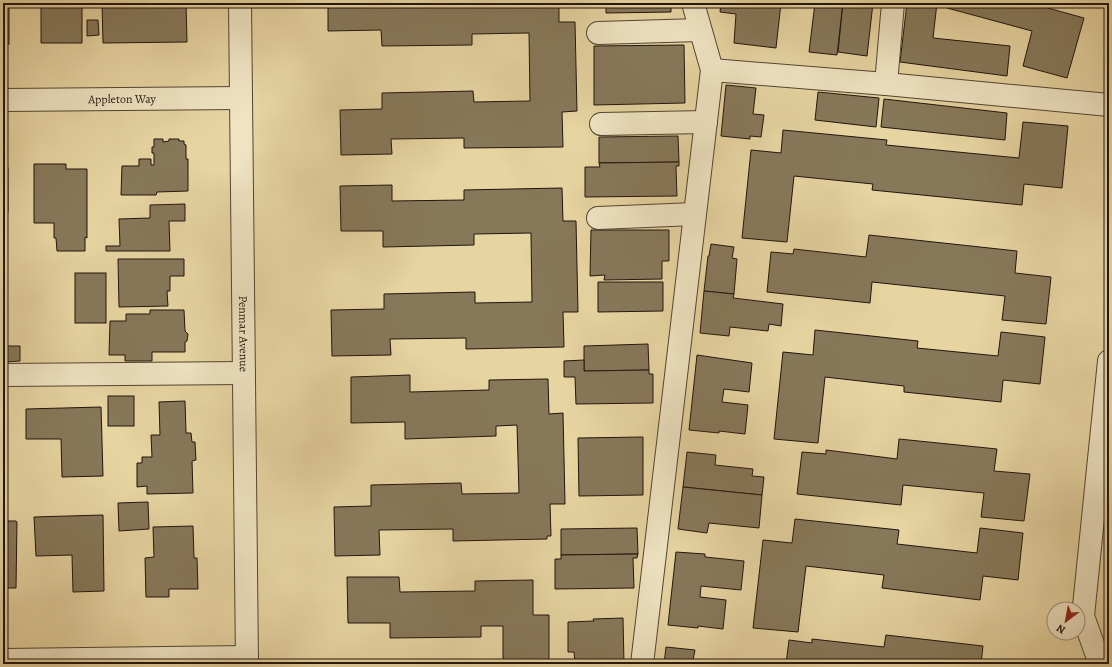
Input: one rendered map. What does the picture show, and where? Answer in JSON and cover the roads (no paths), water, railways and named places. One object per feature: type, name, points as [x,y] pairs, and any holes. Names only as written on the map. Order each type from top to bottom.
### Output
[{"type":"street","name":"Penmar Avenue","points":[[240,3],[247,660]]},
{"type":"street","points":[[642,664],[712,70],[692,3]]},
{"type":"street","points":[[886,84],[892,3]]},
{"type":"street","points":[[598,33],[700,30]]},
{"type":"street","points":[[712,70],[886,84],[1109,105]]},
{"type":"street","name":"Appleton Way","points":[[3,100],[241,98]]},
{"type":"street","points":[[601,124],[706,122]]},
{"type":"street","points":[[598,218],[694,214]]},
{"type":"street","points":[[1100,664],[1083,616],[1109,361]]},
{"type":"street","points":[[3,375],[244,373]]},
{"type":"street","points":[[3,660],[247,660]]}]
